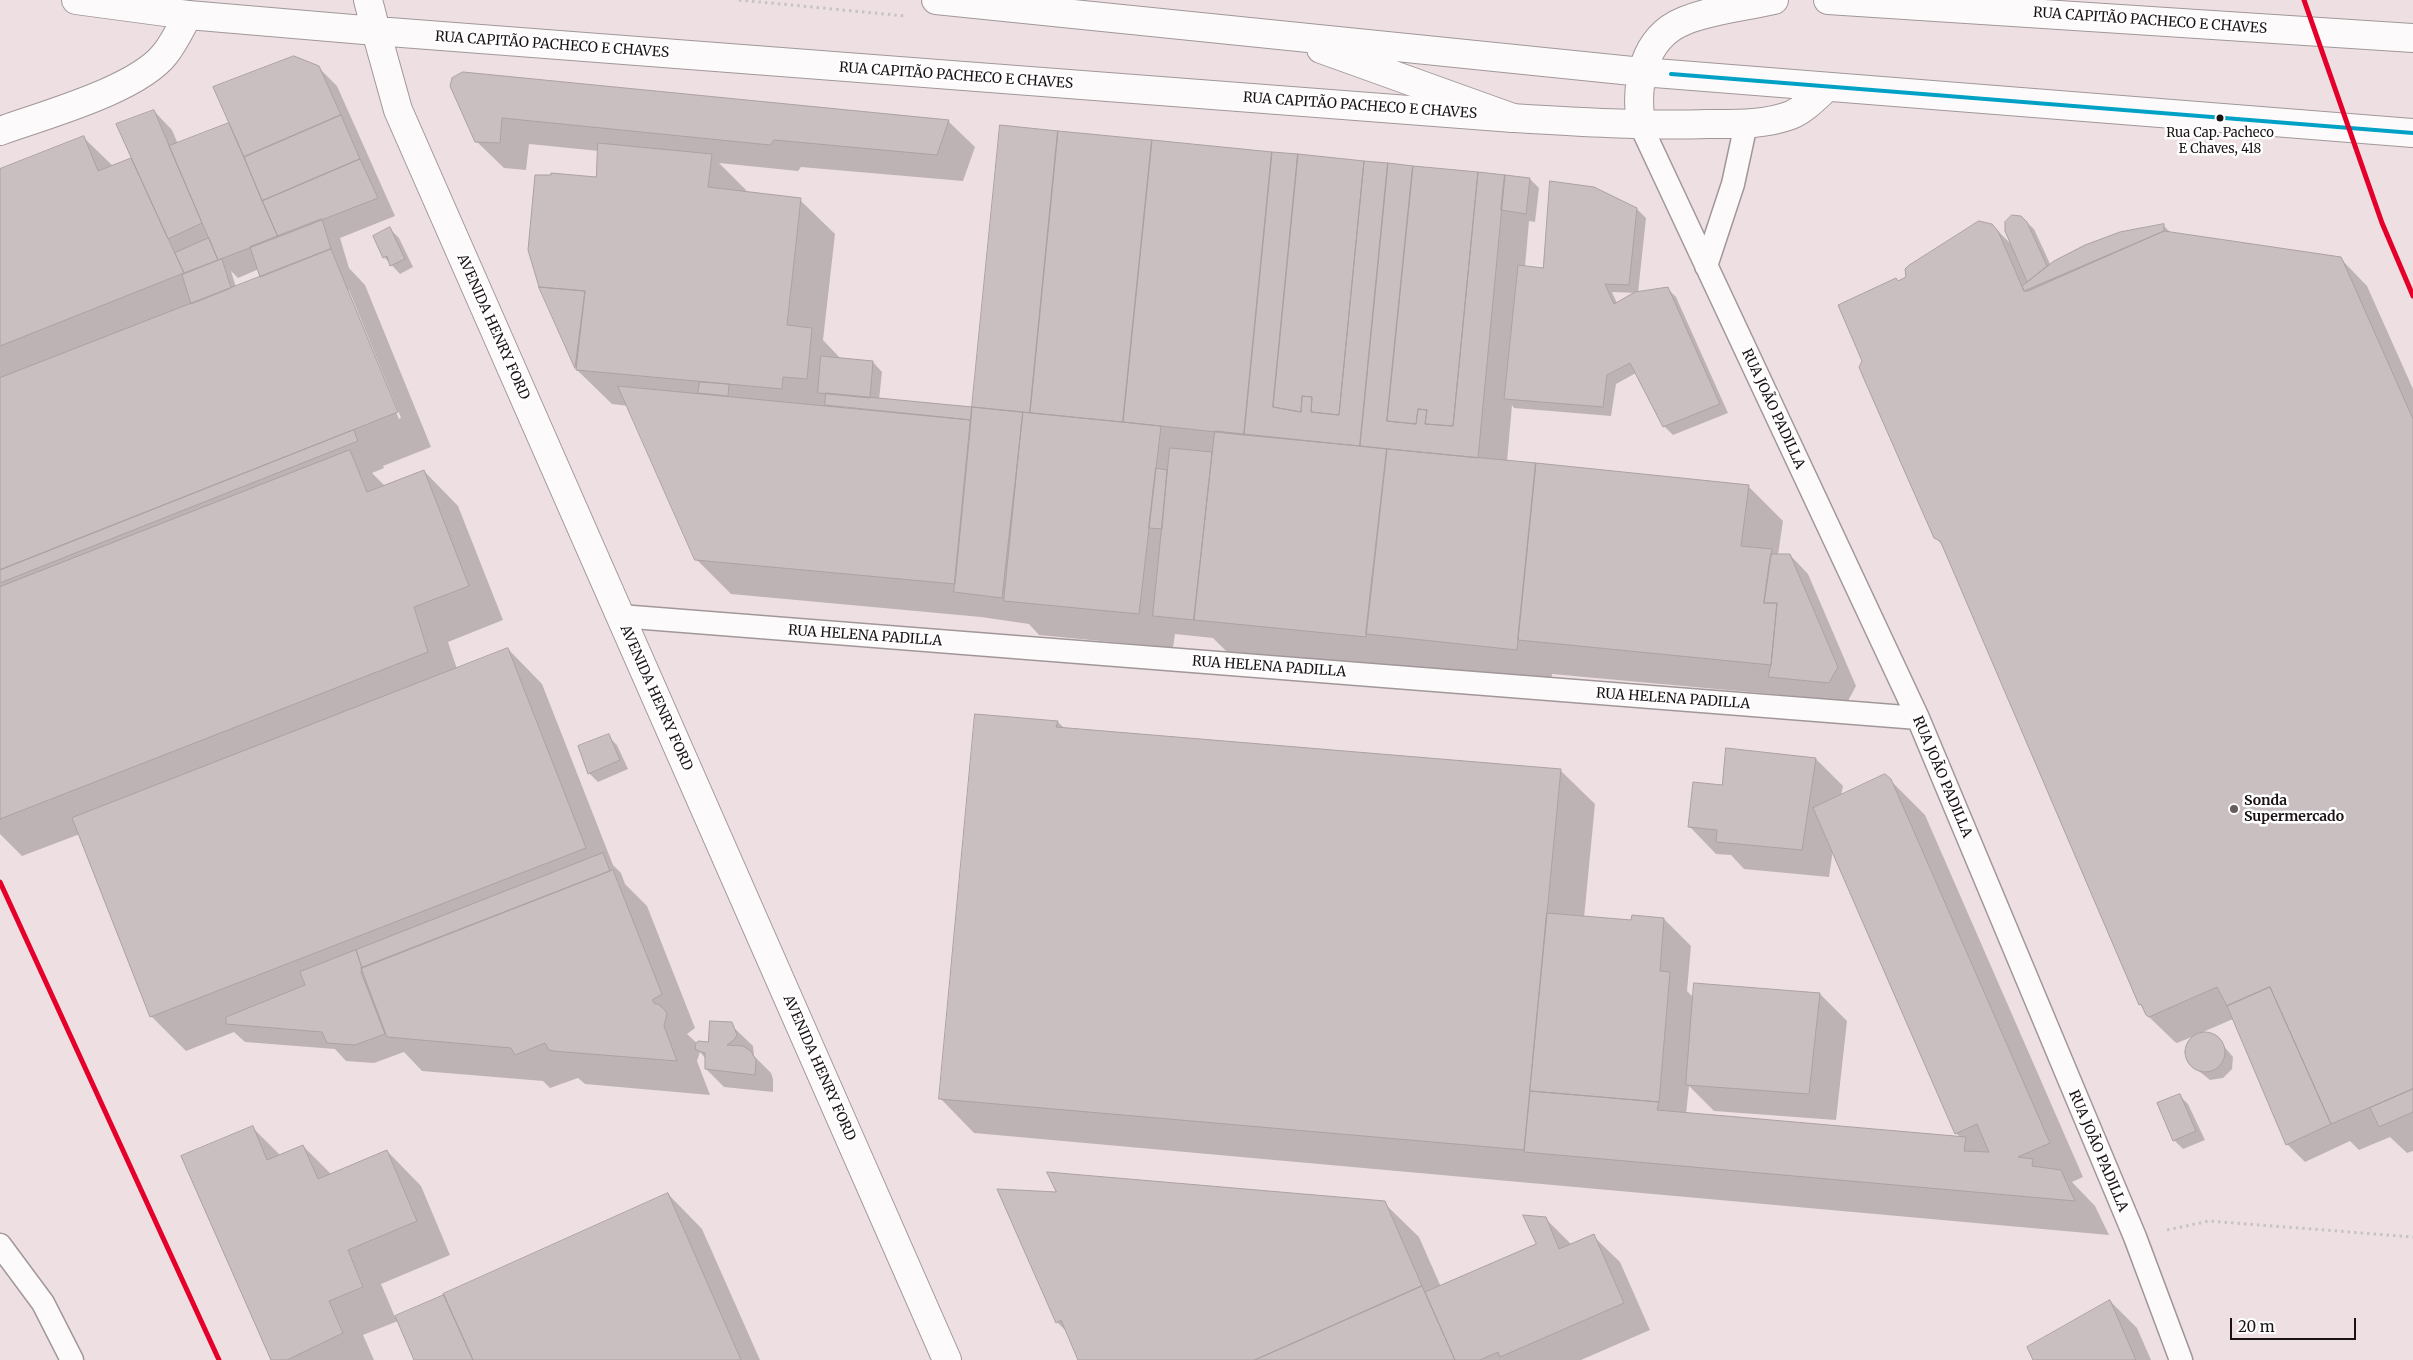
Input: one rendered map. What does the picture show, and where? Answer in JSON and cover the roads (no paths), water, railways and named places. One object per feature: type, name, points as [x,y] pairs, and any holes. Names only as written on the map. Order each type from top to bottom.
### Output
[{"type":"street","name":"RUA CAPITÃO PACHECO E CHAVES","points":[[76,0],[187,7],[376,32],[1513,118],[1641,126],[1746,124],[1792,115],[1807,106],[1827,87]]},
{"type":"street","name":"AVENIDA HENRY FORD","points":[[368,0],[398,110],[946,1360]]},
{"type":"street","points":[[936,0],[1642,72],[1827,87],[2408,127]]},
{"type":"street","points":[[1641,126],[1639,90],[1642,72],[1654,45],[1670,29],[1683,21],[1732,8],[1774,0]]},
{"type":"street","name":"RUA CAPITÃO PACHECO E CHAVES","points":[[1828,0],[2413,38]]},
{"type":"street","points":[[0,131],[127,85],[150,70],[165,54],[187,7]]},
{"type":"street","points":[[1285,36],[1513,118]]},
{"type":"lane","points":[[1706,266],[1733,184],[1746,124]]},
{"type":"lane","name":"RUA JOÃO PADILLA","points":[[1641,126],[1918,718],[2135,1237],[2180,1360]]},
{"type":"lane","name":"RUA HELENA PADILLA","points":[[620,616],[1918,718]]},
{"type":"lane","points":[[0,1244],[43,1303],[72,1360]]},
{"type":"place","name":"Rua Cap. Pacheco E Chaves, 418","points":[[2220,118]]},
{"type":"place","name":"Sonda Supermercado","points":[[2234,809]]}]
